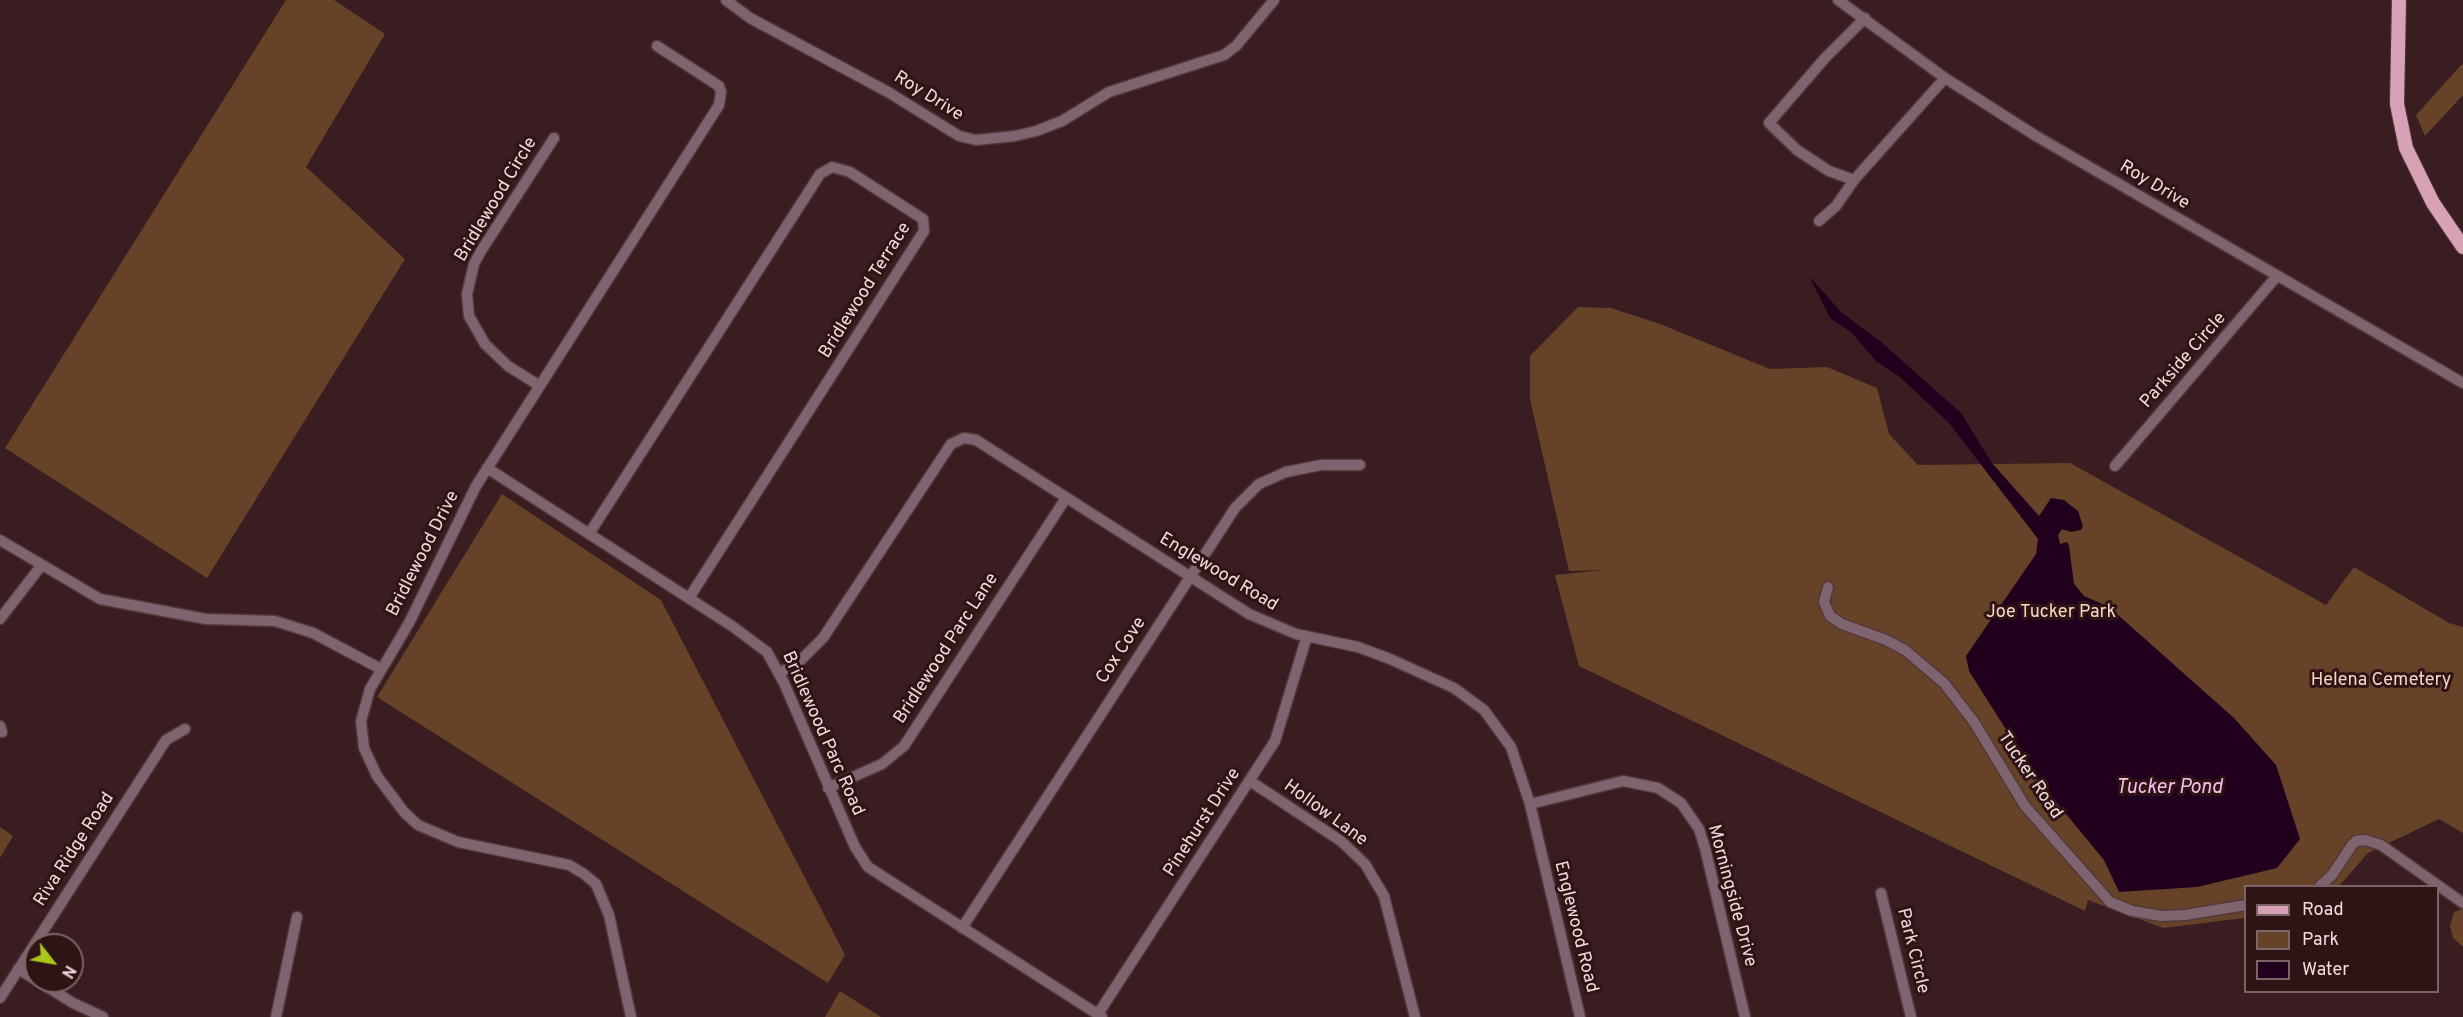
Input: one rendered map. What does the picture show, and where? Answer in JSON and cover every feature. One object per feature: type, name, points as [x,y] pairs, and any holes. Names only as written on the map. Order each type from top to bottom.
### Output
[{"type":"main road","points":[[2399,0],[2397,104],[2406,148],[2433,203],[2463,247]]},
{"type":"street","name":"Roy Drive","points":[[726,0],[750,18],[869,81],[959,136],[976,140],[1015,136],[1036,131],[1062,122],[1109,92],[1224,55],[1236,46],[1274,0]]},
{"type":"street","name":"Roy Drive","points":[[1838,0],[1946,78],[2036,136],[2463,384]]},
{"type":"street","points":[[1854,180],[1829,171],[1810,159],[1785,140],[1769,123],[1865,18]]},
{"type":"street","name":"Bridlewood Drive","points":[[631,1017],[609,915],[600,892],[590,878],[578,869],[554,861],[458,842],[426,830],[405,812],[377,776],[364,748],[361,721],[370,689],[409,623],[487,468],[719,105],[721,92],[719,86],[657,46]]},
{"type":"street","points":[[1819,221],[1836,206],[1854,180],[1946,78]]},
{"type":"street","name":"Bridlewood Circle","points":[[540,386],[508,366],[486,346],[475,331],[468,309],[468,285],[474,264],[554,138]]},
{"type":"street","name":"Bridlewood Terrace","points":[[589,534],[820,174],[832,167],[850,172],[922,219],[924,231],[689,598]]},
{"type":"street","name":"Parkside Circle","points":[[2115,466],[2276,276]]},
{"type":"street","name":"Englewood Road","points":[[780,673],[801,660],[823,638],[943,455],[957,440],[976,440],[1249,614],[1307,636],[1372,652],[1454,688],[1484,710],[1511,747],[1530,804],[1580,1017]]},
{"type":"street","name":"Cox Cove","points":[[962,928],[1235,507],[1259,484],[1274,476],[1301,468],[1360,465]]},
{"type":"street","name":"Bridlewood Parc Road","points":[[487,468],[689,598],[767,652],[780,673],[855,847],[868,867],[962,928]]},
{"type":"street","name":"Bridlewood Parc Lane","points":[[828,788],[882,764],[904,746],[1066,498]]},
{"type":"street","points":[[0,540],[100,599],[206,619],[275,621],[313,633],[381,669]]},
{"type":"street","points":[[0,619],[41,566]]},
{"type":"street","name":"Tucker Road","points":[[1828,586],[1824,602],[1830,616],[1842,624],[1886,640],[1905,651],[1944,683],[1969,715],[2025,807],[2110,902],[2132,911],[2161,916],[2185,915],[2244,905]]},
{"type":"street","name":"Pinehurst Drive","points":[[1100,1016],[1269,750],[1282,723],[1307,636]]},
{"type":"street","name":"Riva Ridge Road","points":[[0,998],[166,740],[185,729]]},
{"type":"street","name":"Hollow Lane","points":[[1250,781],[1341,841],[1365,864],[1384,896],[1415,1017]]},
{"type":"street","name":"Morningside Drive","points":[[1530,804],[1623,781],[1658,788],[1681,802],[1699,829],[1705,848],[1745,1017]]},
{"type":"street","points":[[2321,885],[2332,874],[2352,845],[2365,840],[2380,845],[2437,885]]},
{"type":"street","points":[[2439,886],[2463,903]]},
{"type":"street","name":"Park Circle","points":[[1881,893],[1911,1017]]},
{"type":"street","points":[[276,1017],[297,917]]},
{"type":"street","points":[[962,928],[1100,1016]]},
{"type":"street","points":[[18,969],[24,972]]},
{"type":"street","points":[[57,993],[103,1017]]},
{"type":"green space","points":[[286,0],[334,0],[385,34],[306,167],[405,259],[207,578],[5,448]]},
{"type":"green space","points":[[2463,63],[2463,95],[2425,136],[2416,115]]},
{"type":"green space","name":"Joe Tucker Park","points":[[1578,307],[1611,308],[1660,324],[1770,369],[1827,367],[1877,388],[1889,434],[1918,465],[2070,463],[2326,605],[2354,567],[2449,623],[2463,627],[2463,833],[2439,819],[2368,853],[2340,885],[2244,885],[2244,918],[2163,928],[2088,900],[2085,911],[1579,666],[1555,575],[1605,570],[1569,571],[1530,399],[1530,356]]},
{"type":"green space","points":[[502,494],[661,600],[845,955],[828,983],[377,697]]},
{"type":"green space","points":[[0,827],[13,836],[0,858]]},
{"type":"green space","points":[[2463,909],[2463,947],[2453,938],[2450,926],[2454,912]]},
{"type":"green space","points":[[840,991],[881,1017],[825,1017]]},
{"type":"water","name":"Tucker Pond","points":[[1809,276],[1841,312],[1881,342],[1961,413],[1992,463],[2039,516],[2051,498],[2064,500],[2078,511],[2083,526],[2081,530],[2071,532],[2062,529],[2058,535],[2060,544],[2067,542],[2069,546],[2074,584],[2084,596],[2109,607],[2234,718],[2276,765],[2300,839],[2277,868],[2197,887],[2119,892],[2104,860],[2038,780],[1969,671],[1966,656],[2036,554],[2038,539],[1949,423],[1900,377],[1876,361],[1851,332],[1830,318]]},
{"type":"park label","name":"Helena Cemetery","points":[[2381,681]]}]
